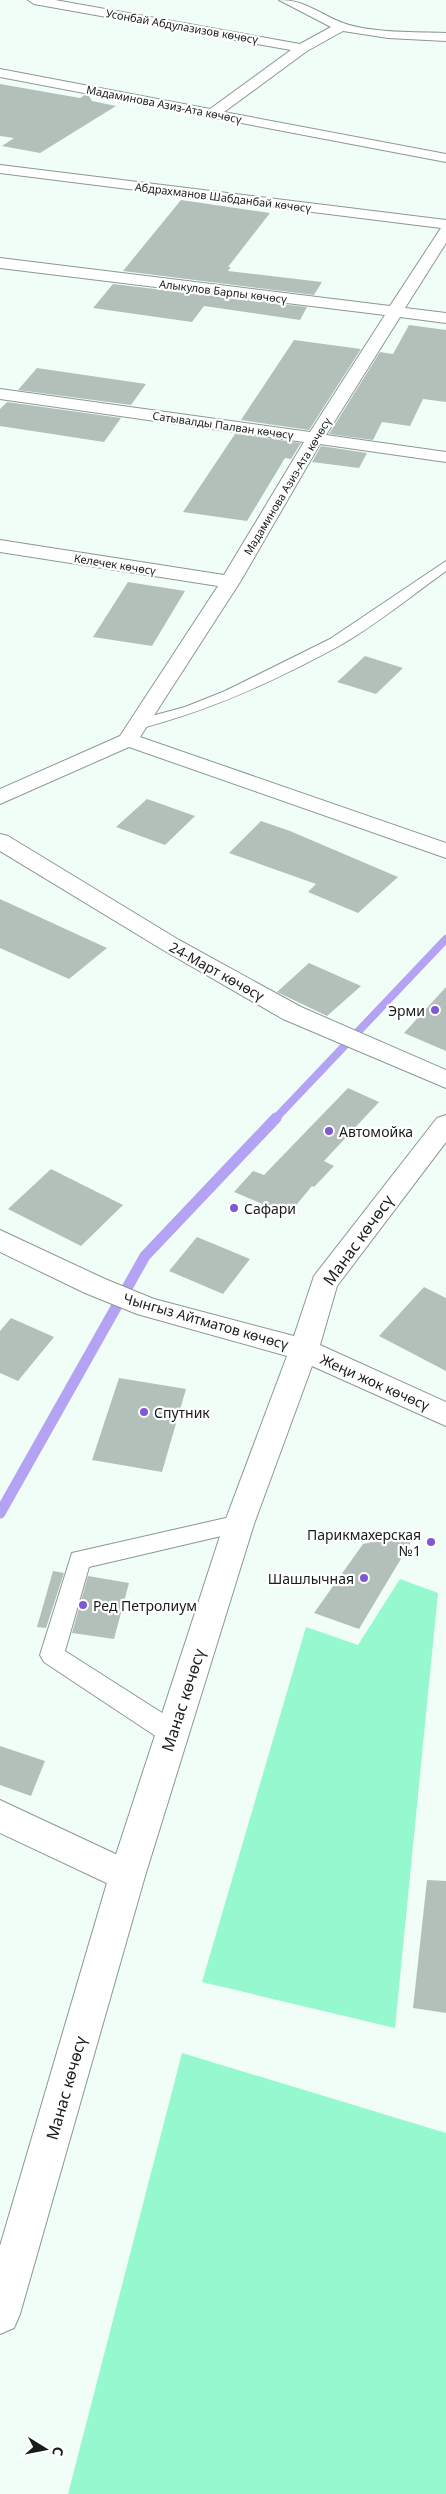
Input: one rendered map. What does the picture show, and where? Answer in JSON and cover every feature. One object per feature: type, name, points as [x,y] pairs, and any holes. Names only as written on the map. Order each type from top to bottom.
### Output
[{"type":"street","name":"Усонбай Абдулазизов көчөсү","points":[[34,0],[302,48]]},
{"type":"street","points":[[285,0],[342,27],[388,34],[446,37]]},
{"type":"street","points":[[213,113],[302,48],[342,27]]},
{"type":"street","name":"Мадаминова Азиз-Ата көчөсү","points":[[0,73],[446,158]]},
{"type":"street","name":"Абдрахманов Шабданбай көчөсү","points":[[0,169],[446,224]]},
{"type":"street","name":"Мадаминова Азиз-Ата көчөсү","points":[[133,732],[230,582],[315,438],[446,231]]},
{"type":"street","name":"Алыкулов Барпы көчөсү","points":[[0,263],[446,318]]},
{"type":"street","name":"Сатывалды Палван көчөсү","points":[[0,394],[446,457]]},
{"type":"street","name":"Келечек көчөсү","points":[[0,546],[230,582]]},
{"type":"street","points":[[0,797],[133,732],[446,851]]},
{"type":"street","name":"24-Март көчөсү","points":[[0,840],[171,945],[292,1013],[446,1080]]},
{"type":"street","name":"Манас көчөсү","points":[[0,2314],[127,1876],[239,1524],[304,1350],[324,1283],[446,1124]]},
{"type":"street","name":"Чынгыз Айтматов көчөсү","points":[[0,1240],[95,1286],[147,1307],[304,1350]]},
{"type":"street","name":"Жеңи жок көчөсү","points":[[304,1350],[446,1414]]},
{"type":"street","points":[[0,1816],[127,1876]]},
{"type":"lane","points":[[133,732],[230,694],[335,642],[446,565]]},
{"type":"lane","points":[[172,1733],[52,1655],[80,1560],[239,1524]]},
{"type":"green space","points":[[400,1579],[438,1593],[395,2028],[202,1982],[306,1627],[358,1645]]},
{"type":"green space","points":[[182,2053],[446,2133],[446,2494],[68,2494]]},
{"type":"building","points":[[0,84],[80,98],[85,95],[89,96],[92,101],[116,106],[40,153],[2,146],[14,138],[0,136]]},
{"type":"building","points":[[181,200],[270,213],[228,267],[231,267],[228,271],[322,282],[314,295],[123,271]]},
{"type":"building","points":[[113,284],[307,307],[300,320],[204,306],[192,322],[93,308]]},
{"type":"building","points":[[409,325],[446,330],[446,402],[423,399],[410,426],[382,422],[373,440],[329,434],[380,352],[393,354]]},
{"type":"building","points":[[294,340],[361,349],[309,430],[241,420]]},
{"type":"building","points":[[37,368],[146,384],[131,405],[18,390]]},
{"type":"building","points":[[7,402],[121,418],[104,442],[0,426],[0,409]]},
{"type":"building","points":[[235,434],[301,443],[291,459],[285,458],[247,521],[183,512]]},
{"type":"building","points":[[321,446],[367,453],[359,468],[312,462]]},
{"type":"building","points":[[128,582],[185,591],[152,646],[93,637]]},
{"type":"building","points":[[365,656],[403,668],[376,694],[337,682]]},
{"type":"building","points":[[147,799],[195,816],[165,845],[116,827]]},
{"type":"building","points":[[261,821],[290,831],[398,877],[358,913],[308,892],[316,884],[229,853]]},
{"type":"building","points":[[0,899],[107,948],[69,979],[0,948]]},
{"type":"building","points":[[309,963],[361,986],[327,1016],[277,992]]},
{"type":"building","name":"Эрми","points":[[446,987],[446,1051],[404,1033]]},
{"type":"building","name":"Автомойка","points":[[348,1088],[379,1102],[324,1161],[334,1166],[314,1187],[312,1186],[288,1215],[234,1192],[253,1171],[264,1175]]},
{"type":"building","points":[[51,1169],[123,1205],[81,1246],[8,1209]]},
{"type":"building","points":[[197,1237],[250,1259],[223,1294],[169,1271]]},
{"type":"building","points":[[424,1287],[446,1298],[446,1371],[379,1336]]},
{"type":"building","points":[[11,1318],[54,1337],[18,1381],[0,1373],[0,1331]]},
{"type":"building","name":"Спутник","points":[[119,1378],[186,1389],[162,1472],[92,1460]]},
{"type":"building","name":"Шашлычная","points":[[417,1532],[359,1629],[314,1613],[363,1544]]},
{"type":"building","points":[[53,1571],[64,1573],[46,1628],[37,1627]]},
{"type":"building","points":[[88,1576],[129,1583],[114,1639],[72,1633]]},
{"type":"building","points":[[0,1746],[45,1761],[31,1796],[0,1785]]},
{"type":"building","points":[[427,1880],[446,1881],[446,2013],[413,2008]]},
{"type":"waterway","points":[[275,1119],[446,939]]},
{"type":"waterway","points":[[0,1513],[145,1256],[276,1118]]},
{"type":"place","name":"Эрми","points":[[435,1010]]},
{"type":"place","name":"Автомойка","points":[[329,1131]]},
{"type":"place","name":"Сафари","points":[[234,1208]]},
{"type":"place","name":"Спутник","points":[[144,1412]]},
{"type":"place","name":"Парикмахерская №1","points":[[431,1542]]},
{"type":"place","name":"Шашлычная","points":[[364,1578]]},
{"type":"place","name":"Ред Петролиум","points":[[83,1605]]}]
